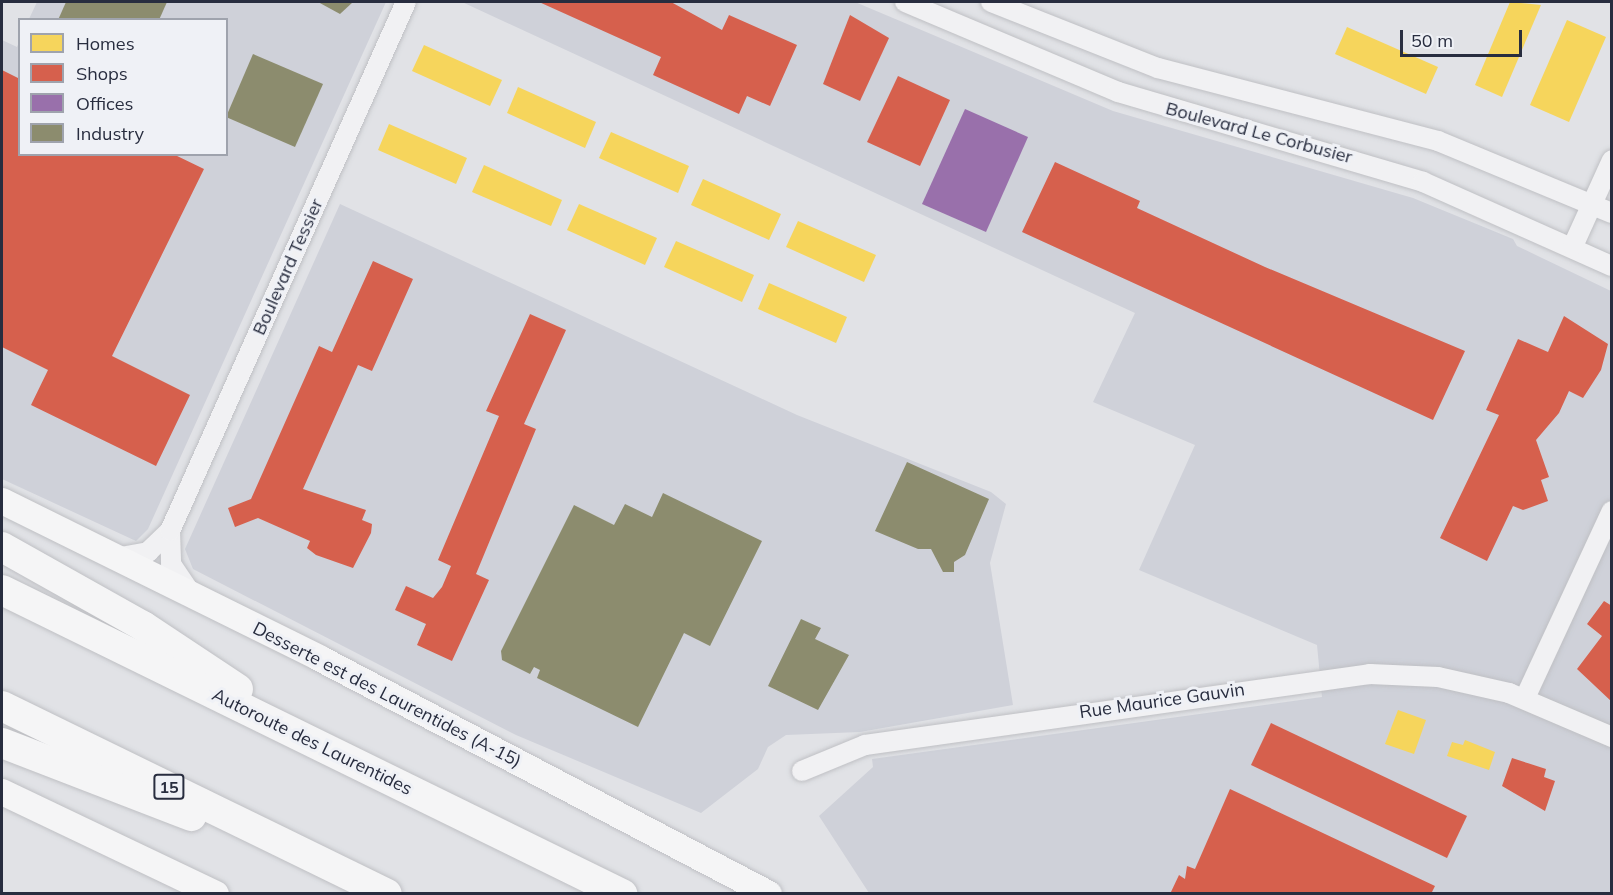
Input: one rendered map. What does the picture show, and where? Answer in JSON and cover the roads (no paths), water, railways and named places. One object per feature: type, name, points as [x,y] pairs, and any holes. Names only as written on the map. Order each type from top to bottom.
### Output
[{"type":"highway","points":[[2,547],[143,626],[325,748]]},
{"type":"highway","name":"Autoroute des Laurentides","points":[[2,590],[622,894]]},
{"type":"highway","name":"15","points":[[2,706],[387,894]]},
{"type":"highway","points":[[2,743],[337,869]]},
{"type":"main road","name":"Desserte est des Laurentides (A-15)","points":[[2,501],[194,597],[769,894]]},
{"type":"main road","points":[[2,792],[216,894]]},
{"type":"street","name":"Boulevard Tessier","points":[[115,558],[148,552],[170,531],[406,2]]},
{"type":"street","name":"Boulevard Le Corbusier","points":[[905,2],[1118,92],[1378,166],[1573,246],[1611,266]]},
{"type":"street","name":"Boulevard Le Corbusier","points":[[991,2],[1158,68],[1438,141],[1611,213]]},
{"type":"street","points":[[1573,246],[1611,160]]},
{"type":"street","points":[[1525,698],[1611,511]]},
{"type":"street","name":"Boulevard Tessier","points":[[170,531],[171,564],[194,597]]},
{"type":"street","name":"Rue Maurice Gauvin","points":[[802,771],[865,745],[1336,676],[1421,675],[1525,698],[1611,737]]}]
